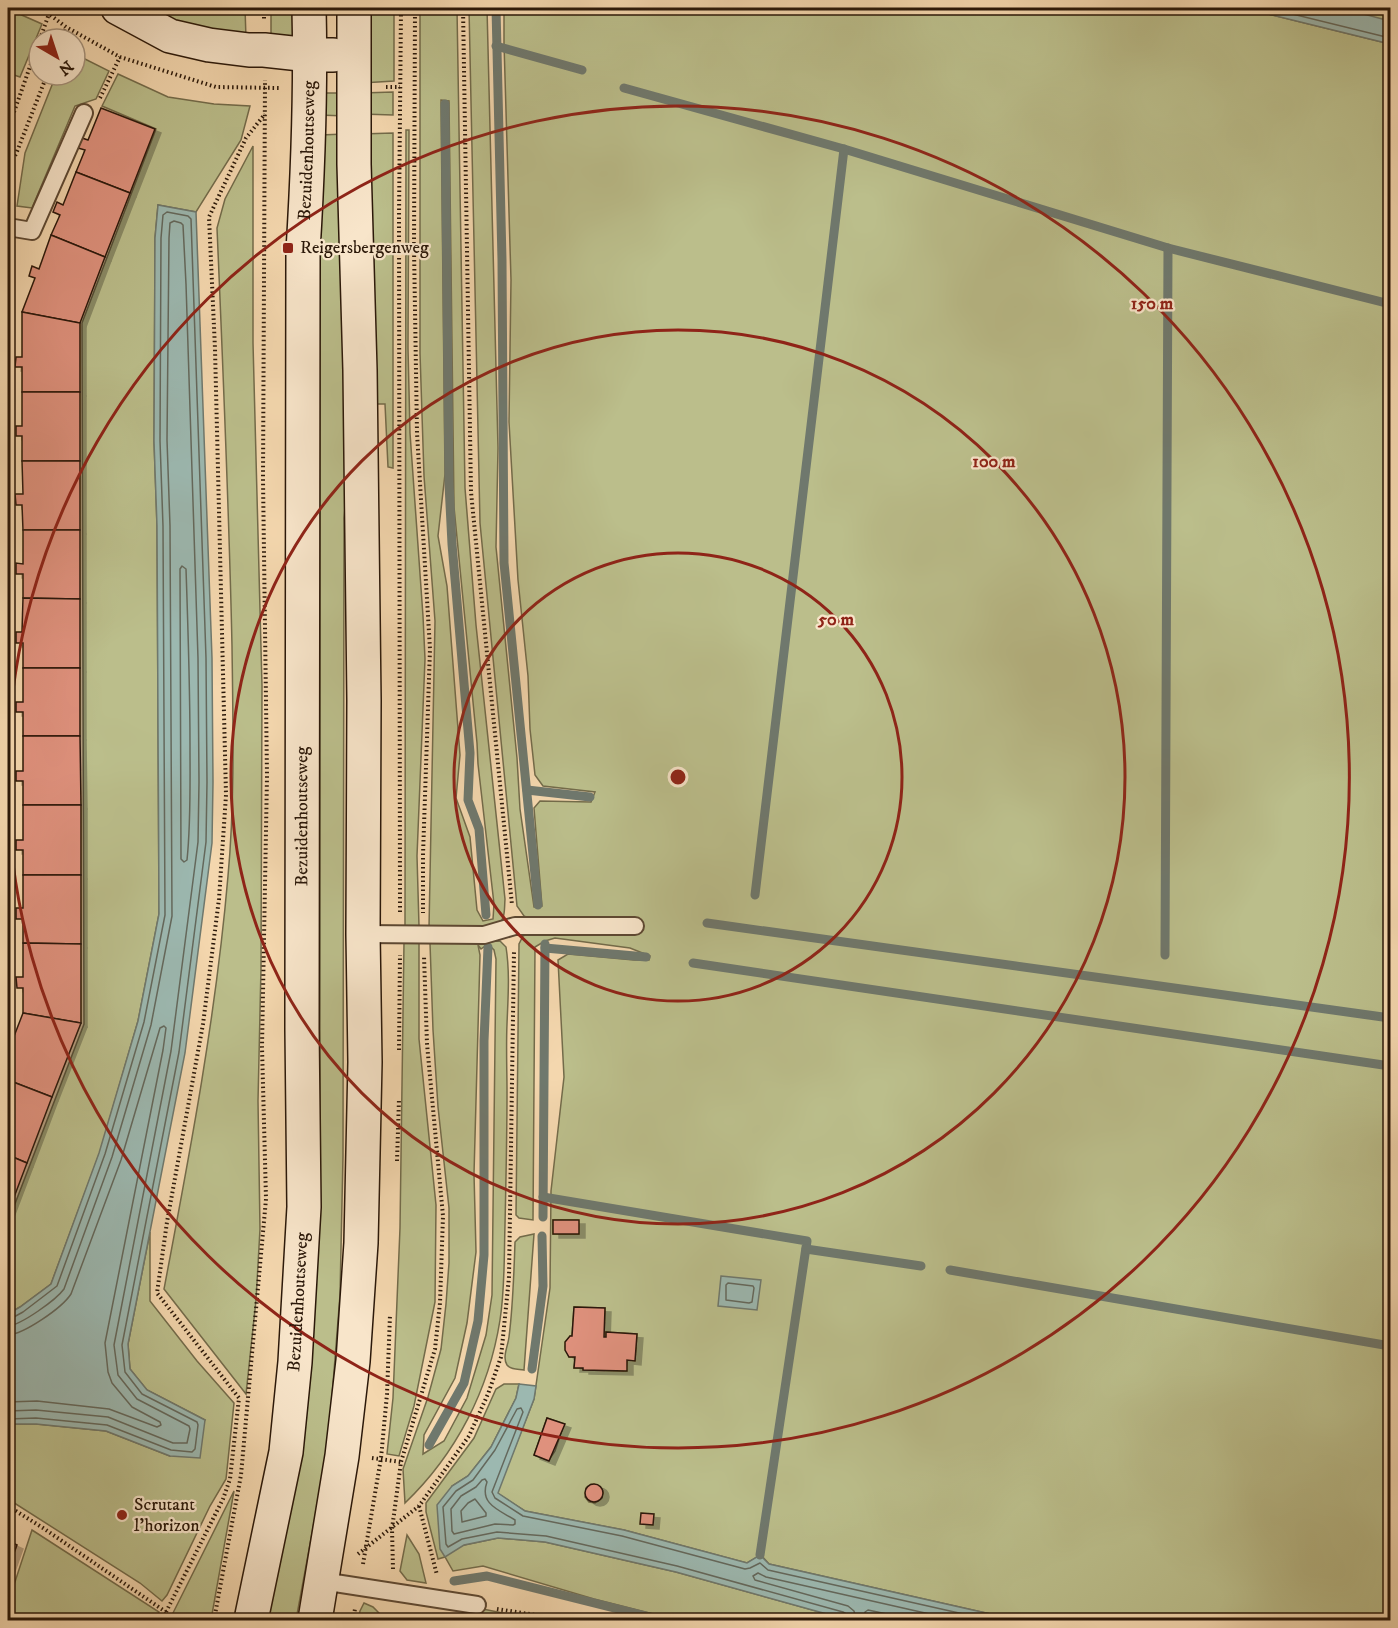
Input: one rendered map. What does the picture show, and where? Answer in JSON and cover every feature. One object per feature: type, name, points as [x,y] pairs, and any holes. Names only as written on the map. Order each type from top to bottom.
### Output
[{"type":"main road","points":[[118,8],[170,36],[209,45],[310,55],[354,55]]},
{"type":"main road","name":"Bezuidenhoutseweg","points":[[251,1620],[286,1452],[295,1362],[304,1207],[302,1029],[303,263],[308,167],[309,8]]},
{"type":"main road","points":[[315,1620],[342,1456],[353,1361],[362,1243],[365,1062],[364,700],[360,370],[354,164],[354,8]]},
{"type":"lane","points":[[8,227],[32,231],[84,113]]},
{"type":"lane","points":[[363,934],[484,935],[515,926],[635,926]]},
{"type":"lane","points":[[322,1581],[477,1605]]},
{"type":"path","points":[[34,8],[49,14]]},
{"type":"path","points":[[44,27],[51,8]]},
{"type":"path","name":"Bezuidenhoutseweg","points":[[214,1620],[241,1475],[266,1199],[262,1047],[267,776],[263,479],[264,8]]},
{"type":"path","points":[[393,1592],[392,1528],[401,1462],[435,1349],[440,1303],[443,1216],[427,1044],[423,936],[423,855],[430,649],[417,433],[414,249],[415,8]]},
{"type":"path","points":[[322,1581],[419,1506],[469,1436],[488,1394],[501,1357],[509,1277],[515,926],[471,492],[463,8]]},
{"type":"path","points":[[84,113],[96,104],[120,57]]},
{"type":"path","points":[[8,129],[27,74]]},
{"type":"path","points":[[8,167],[16,154],[42,87]]},
{"type":"path","points":[[162,1620],[223,1499],[230,1479],[239,1398],[157,1293],[167,1222],[203,1024],[219,899],[226,795],[216,348],[209,217],[246,138],[265,114]]},
{"type":"path","points":[[381,1458],[401,1462]]},
{"type":"path","points":[[8,1506],[166,1612]]},
{"type":"path","points":[[419,1506],[440,1586],[450,1601]]},
{"type":"path","points":[[477,1605],[568,1620]]},
{"type":"green space","points":[[136,8],[245,8],[246,38],[239,41]]},
{"type":"green space","points":[[271,8],[300,8],[299,39],[271,37]]},
{"type":"green space","points":[[362,8],[394,8],[394,81],[362,83]]},
{"type":"green space","points":[[420,8],[457,8],[465,488],[476,625],[505,899],[502,919],[494,928],[429,928],[435,621],[424,476],[420,353]],"holes":[[[441,100],[449,101],[454,507],[478,764],[494,904],[493,919],[483,921],[477,910],[470,837],[456,798],[460,755],[447,586],[438,536],[445,474]]]},
{"type":"green space","points":[[469,8],[487,8],[498,448],[496,547],[520,809],[534,907],[542,906],[534,808],[540,801],[591,802],[595,792],[543,786],[535,775],[518,580],[509,422],[511,280],[504,8],[1244,8],[1390,44],[1390,1620],[1017,1620],[769,1564],[761,1555],[747,1563],[624,1530],[525,1511],[497,1493],[534,1399],[550,1288],[551,1191],[564,1077],[558,960],[568,954],[634,960],[649,960],[650,956],[630,948],[555,938],[535,947],[533,1220],[519,1218],[516,1215],[519,944],[523,936],[531,932],[534,921],[524,916],[517,906],[480,523]],"holes":[[[553,1220],[578,1220],[578,1234],[553,1234]],[[574,1307],[605,1308],[604,1337],[606,1337],[606,1332],[637,1334],[635,1360],[627,1360],[626,1371],[574,1368],[575,1357],[569,1357],[565,1346],[572,1336]],[[547,1418],[564,1424],[555,1451],[549,1460],[534,1455]],[[591,1484],[597,1485],[603,1491],[602,1498],[595,1503],[589,1502],[585,1497],[586,1488]]]},
{"type":"green space","points":[[1275,8],[1390,8],[1390,38]]},
{"type":"green space","points":[[8,9],[42,24],[41,27],[27,27],[27,60],[20,77],[8,73]]},
{"type":"green space","points":[[87,60],[109,71],[96,99],[75,106],[32,208],[17,206],[25,153],[51,87],[87,87]]},
{"type":"green space","points":[[118,74],[168,97],[214,104],[250,106],[241,140],[196,212],[158,205],[155,238],[154,441],[157,526],[159,914],[138,1021],[100,1152],[51,1284],[8,1314],[8,1222],[84,1024],[82,323],[156,129],[102,106]]},
{"type":"green space","points":[[393,92],[393,115],[362,114],[362,93]]},
{"type":"green space","points":[[319,93],[346,93],[346,116],[319,115]]},
{"type":"green space","points":[[406,130],[409,130],[410,433],[425,659],[417,856],[419,926],[405,927]]},
{"type":"green space","points":[[393,133],[393,468],[388,467],[385,404],[375,404],[361,134]]},
{"type":"green space","points":[[345,134],[355,411],[344,518],[343,1156],[340,1295],[328,1447],[296,1620],[268,1620],[320,1137],[320,135]]},
{"type":"green space","points":[[253,146],[253,343],[262,686],[258,1101],[260,1229],[256,1300],[246,1394],[164,1289],[193,1135],[209,1032],[228,876],[233,790],[232,646],[217,228],[225,199]]},
{"type":"green space","points":[[500,941],[506,947],[508,985],[504,1284],[495,1346],[479,1396],[455,1442],[440,1464],[405,1503],[403,1469],[428,1397],[441,1349],[449,1263],[449,1208],[438,1107],[430,943]],"holes":[[[488,944],[494,950],[496,959],[492,1295],[486,1335],[467,1398],[444,1441],[423,1454],[424,1435],[455,1378],[467,1323],[476,1252],[474,1174],[480,955],[478,945],[481,949]]]},
{"type":"green space","points":[[404,942],[419,942],[419,1039],[436,1205],[435,1302],[414,1406],[399,1456],[387,1454],[393,1398],[400,1228]]},
{"type":"green space","points":[[150,1232],[150,1301],[197,1361],[234,1403],[226,1479],[162,1601],[140,1583],[8,1499],[8,1424],[36,1424],[106,1431],[170,1456],[205,1420],[147,1390],[130,1369],[128,1344]]},
{"type":"green space","points":[[534,1234],[524,1370],[509,1367],[505,1355],[509,1337],[515,1242],[520,1237]]},
{"type":"green space","points":[[504,1384],[519,1384],[516,1398],[491,1447],[468,1476],[452,1486],[464,1545],[498,1538],[545,1542],[676,1572],[834,1616],[856,1620],[677,1620],[594,1599],[483,1566],[453,1571],[445,1557],[438,1559],[426,1512],[426,1503],[474,1438],[496,1389]]},
{"type":"green space","points":[[234,1491],[211,1620],[169,1620],[172,1615]]},
{"type":"green space","points":[[32,1530],[159,1612],[155,1620],[8,1620],[8,1603]]},
{"type":"green space","points":[[407,1535],[419,1554],[426,1583],[407,1580],[400,1571]]},
{"type":"green space","points":[[364,1603],[379,1613],[379,1620],[358,1620]]},
{"type":"green space","points":[[473,1607],[537,1620],[471,1620]]},
{"type":"water","points":[[1244,8],[1341,8],[1390,21],[1390,44]]},
{"type":"water","points":[[158,205],[196,212],[212,658],[212,843],[185,1053],[128,1344],[130,1369],[147,1390],[205,1420],[200,1458],[170,1456],[106,1431],[36,1424],[8,1424],[8,1314],[51,1284],[99,1153],[138,1021],[159,914],[157,526],[154,441],[155,238]]},
{"type":"water","points":[[721,1276],[761,1280],[757,1310],[718,1306]]},
{"type":"water","points":[[519,1384],[536,1386],[534,1399],[498,1493],[525,1511],[624,1530],[747,1563],[760,1555],[769,1564],[1017,1620],[856,1620],[834,1616],[676,1572],[545,1542],[498,1538],[464,1545],[445,1557],[440,1549],[437,1505],[452,1486],[468,1476],[491,1447],[516,1398]]},
{"type":"building","points":[[101,108],[155,129],[130,193],[76,172],[85,150],[78,148],[82,138],[88,140]]},
{"type":"building","points":[[76,172],[130,193],[105,257],[51,235],[60,215],[53,212],[57,202],[63,205]]},
{"type":"building","points":[[51,235],[105,257],[80,323],[22,312],[35,278],[29,276],[32,266],[39,269]]},
{"type":"building","points":[[22,312],[80,323],[80,392],[22,392],[22,367],[15,367],[16,357],[22,357]]},
{"type":"building","points":[[22,392],[80,392],[80,461],[22,461],[22,436],[16,436],[16,426],[22,426]]},
{"type":"building","points":[[22,461],[80,461],[80,530],[23,530],[22,505],[16,505],[15,494],[23,494]]},
{"type":"building","points":[[23,530],[80,530],[80,599],[23,598],[23,574],[16,574],[16,563],[23,564]]},
{"type":"building","points":[[23,598],[80,599],[80,668],[23,668],[23,643],[16,643],[16,632],[22,632]]},
{"type":"building","points":[[23,668],[80,668],[80,736],[23,736],[23,712],[16,712],[16,702],[23,702]]},
{"type":"building","points":[[23,736],[80,736],[81,805],[23,805],[23,781],[16,781],[16,771],[23,771]]},
{"type":"building","points":[[23,805],[81,805],[81,875],[23,875],[23,850],[16,850],[16,840],[23,840]]},
{"type":"building","points":[[23,875],[81,875],[81,944],[23,943],[23,919],[16,919],[16,908],[23,908]]},
{"type":"building","points":[[23,943],[81,944],[81,1023],[23,1013],[23,988],[17,988],[16,977],[23,977]]},
{"type":"building","points":[[23,1013],[81,1023],[52,1097],[8,1080],[8,1043],[11,1044]]},
{"type":"building","points":[[8,1080],[52,1097],[27,1163],[8,1155]]},
{"type":"building","points":[[8,1155],[27,1163],[8,1213]]},
{"type":"building","points":[[553,1220],[579,1220],[579,1234],[553,1234]]},
{"type":"building","points":[[574,1307],[605,1308],[604,1337],[606,1337],[606,1332],[637,1334],[635,1361],[627,1360],[627,1371],[574,1368],[575,1357],[569,1357],[565,1350],[565,1342],[572,1336]]},
{"type":"building","points":[[547,1418],[565,1424],[549,1461],[534,1455]]},
{"type":"building","points":[[590,1484],[598,1484],[603,1489],[601,1500],[590,1502],[585,1497],[585,1489]]},
{"type":"building","points":[[641,1513],[654,1514],[653,1525],[640,1524]]},
{"type":"building","points":[[8,1541],[17,1545],[8,1570]]},
{"type":"waterway","points":[[496,8],[502,260],[504,563],[538,905]]},
{"type":"waterway","points":[[496,46],[582,70]]},
{"type":"waterway","points":[[624,88],[844,149],[1168,248],[1390,304]]},
{"type":"waterway","points":[[445,104],[449,484],[452,544],[470,753],[468,800],[479,829],[486,915]]},
{"type":"waterway","points":[[755,895],[844,149]]},
{"type":"waterway","points":[[1165,955],[1168,248]]},
{"type":"waterway","points":[[527,790],[590,797]]},
{"type":"waterway","points":[[707,923],[1390,1018]]},
{"type":"waterway","points":[[543,1217],[545,944]]},
{"type":"waterway","points":[[429,1445],[464,1383],[478,1321],[484,1255],[484,1041],[488,947]]},
{"type":"waterway","points":[[545,948],[646,957]]},
{"type":"waterway","points":[[693,963],[1390,1066]]},
{"type":"waterway","points":[[543,1197],[807,1241],[760,1555]]},
{"type":"waterway","points":[[532,1369],[543,1286],[542,1236]]},
{"type":"waterway","points":[[806,1249],[921,1266]]},
{"type":"waterway","points":[[950,1270],[1390,1346]]},
{"type":"waterway","points":[[454,1581],[487,1576],[662,1620]]},
{"type":"place","name":"Reigersbergenweg","points":[[288,248]]},
{"type":"place","name":"Scrutant l'horizon","points":[[122,1515]]}]
